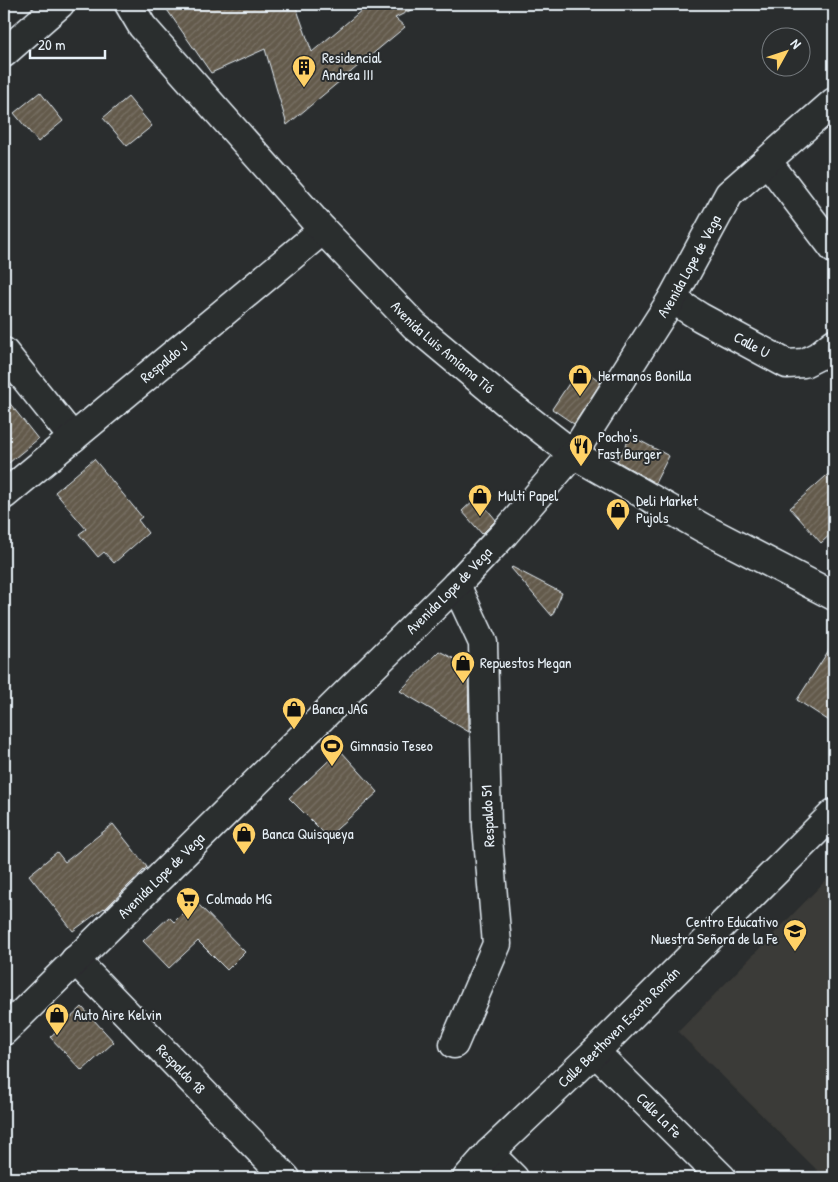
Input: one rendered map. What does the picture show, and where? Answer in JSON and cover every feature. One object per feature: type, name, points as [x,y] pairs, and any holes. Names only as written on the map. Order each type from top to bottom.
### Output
[{"type":"street","points":[[4,53],[60,4]]},
{"type":"street","name":"Avenida Luis Amiama Tió","points":[[129,4],[142,26],[323,230],[415,326],[506,402],[573,454],[703,528],[834,596]]},
{"type":"street","name":"Avenida Lope de Vega","points":[[4,1031],[456,585],[505,533],[573,454],[672,299],[729,194],[834,102]]},
{"type":"street","points":[[767,161],[834,249]]},
{"type":"street","name":"Respaldo J","points":[[4,495],[323,230]]},
{"type":"street","name":"Calle U","points":[[672,299],[700,317],[787,364],[804,363],[818,356],[834,343]]},
{"type":"street","points":[[4,352],[73,438]]},
{"type":"street","name":"Respaldo 51","points":[[454,1044],[497,944],[488,826],[483,643],[456,585]]},
{"type":"street","name":"Calle Beethoven Escoto Román","points":[[467,1178],[489,1153],[595,1052],[834,813]]},
{"type":"street","name":"Respaldo 18","points":[[75,960],[286,1178]]},
{"type":"street","name":"Calle La Fe","points":[[595,1052],[722,1178]]},
{"type":"street","points":[[489,1153],[514,1178]]},
{"type":"shaded area","name":"Centro Educativo Nuestra Señora de la Fe","points":[[834,872],[834,1178],[825,1178],[678,1032]]},
{"type":"building","name":"Residencial Andrea III","points":[[163,4],[295,4],[312,52],[369,4],[423,4],[395,18],[405,27],[287,125],[265,49],[211,73]]},
{"type":"building","points":[[40,92],[63,121],[38,142],[14,113]]},
{"type":"building","points":[[128,97],[152,126],[127,146],[103,118]]},
{"type":"building","name":"Hermanos Bonilla","points":[[580,367],[601,382],[574,424],[552,409]]},
{"type":"building","points":[[4,396],[38,439],[4,467]]},
{"type":"building","points":[[631,436],[669,456],[655,483],[617,461]]},
{"type":"building","points":[[94,459],[142,517],[138,520],[148,533],[114,563],[104,552],[98,557],[79,534],[86,529],[55,492]]},
{"type":"building","points":[[834,469],[834,531],[821,543],[790,508]]},
{"type":"building","name":"Multi Papel","points":[[477,497],[496,520],[482,534],[462,511]]},
{"type":"building","points":[[511,568],[562,593],[552,616]]},
{"type":"building","points":[[834,642],[834,724],[797,700]]},
{"type":"building","points":[[439,651],[468,666],[469,732],[400,691]]},
{"type":"building","points":[[340,750],[378,792],[328,837],[289,798]]},
{"type":"building","points":[[113,824],[147,867],[105,909],[73,931],[29,875],[57,852],[65,862]]},
{"type":"building","points":[[195,901],[245,952],[227,970],[198,941],[169,968],[143,941],[169,917],[174,922]]},
{"type":"building","points":[[82,1007],[114,1042],[82,1071],[50,1037]]},
{"type":"place","name":"Residencial Andrea III","points":[[304,88]]},
{"type":"place","name":"Hermanos Bonilla","points":[[580,397]]},
{"type":"place","name":"Pocho's Fast Burger","points":[[581,467]]},
{"type":"place","name":"Multi Papel","points":[[480,517]]},
{"type":"place","name":"Deli Market Pujols","points":[[618,531]]},
{"type":"place","name":"Repuestos Megan","points":[[463,684]]},
{"type":"place","name":"Banca JAG","points":[[294,730]]},
{"type":"place","name":"Gimnasio Teseo","points":[[332,767]]},
{"type":"place","name":"Banca Quisqueya","points":[[244,855]]},
{"type":"place","name":"Colmado MG","points":[[188,920]]},
{"type":"place","name":"Centro Educativo Nuestra Señora de la Fe","points":[[795,952]]},
{"type":"place","name":"Auto Aire Kelvin","points":[[57,1036]]}]
